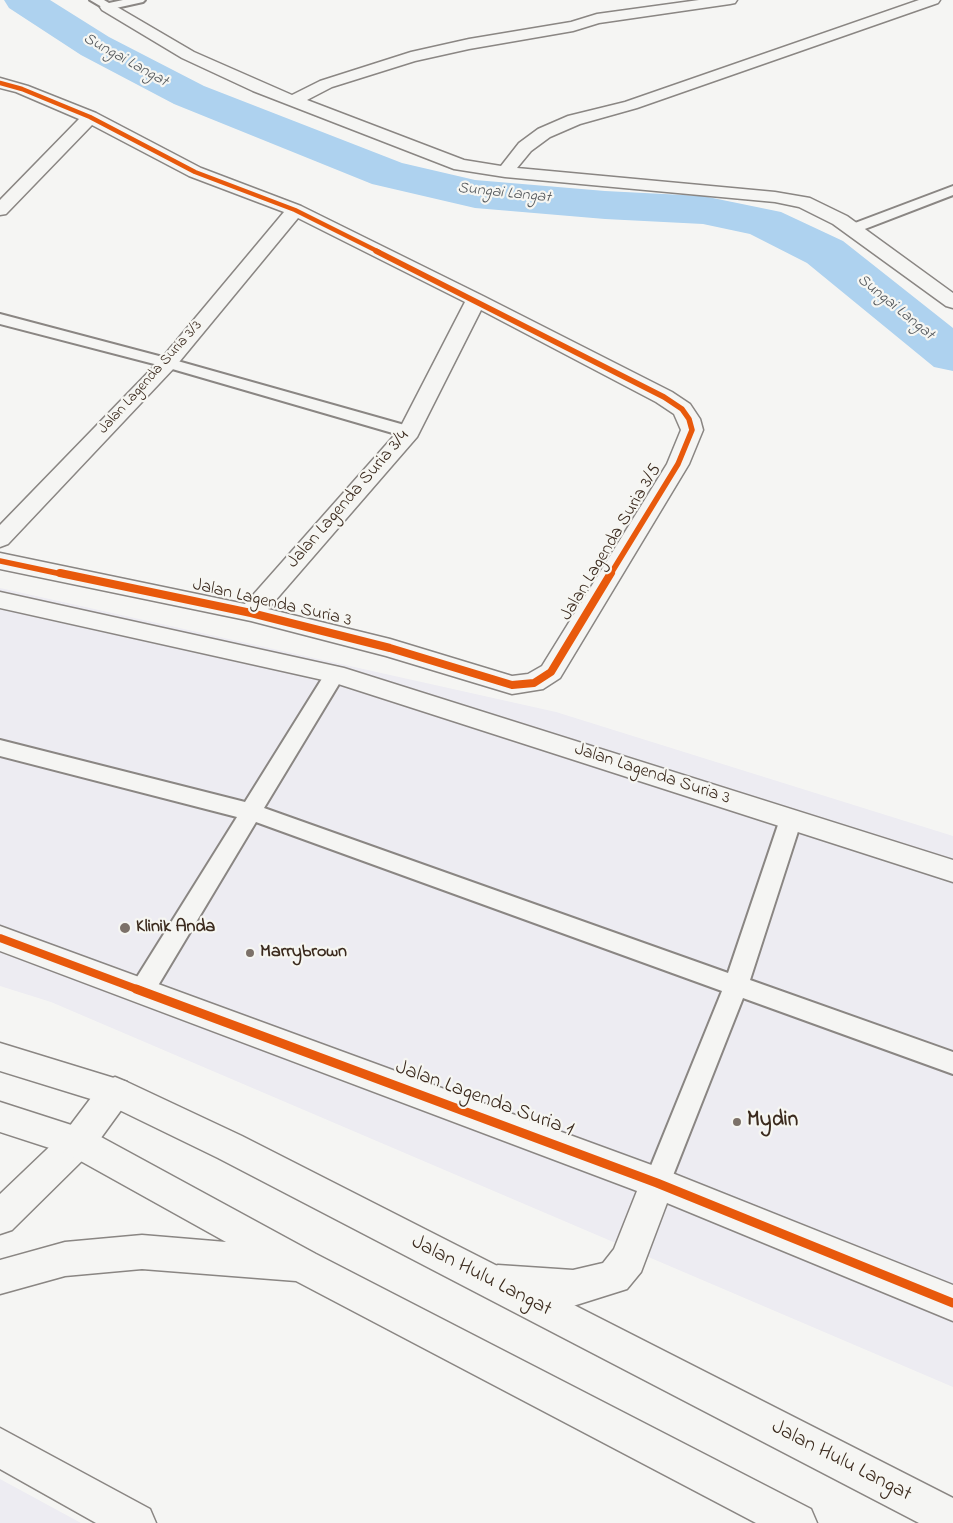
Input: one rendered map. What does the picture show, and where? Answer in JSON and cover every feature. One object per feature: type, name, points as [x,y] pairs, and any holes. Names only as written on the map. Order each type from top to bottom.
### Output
[{"type":"street","points":[[293,101],[326,84],[411,57],[478,42],[573,26],[597,19],[730,0]]},
{"type":"street","points":[[505,172],[525,147],[544,133],[574,120],[631,105],[933,0]]},
{"type":"street","points":[[101,4],[188,55],[259,88],[460,166],[505,172],[775,197],[804,202],[840,220],[953,302]]},
{"type":"street","points":[[0,83],[22,89],[90,117],[142,146],[195,172],[295,210],[476,300]]},
{"type":"street","points":[[0,210],[90,117]]},
{"type":"street","name":"Jalan Lagenda Suria 3/3","points":[[0,539],[168,363],[295,210]]},
{"type":"street","name":"Jalan Lagenda Suria 3/5","points":[[476,300],[664,397],[682,409],[689,419],[692,430],[678,464],[551,672],[534,682]]},
{"type":"street","name":"Jalan Lagenda Suria 3/4","points":[[251,613],[410,432],[476,300]]},
{"type":"street","name":"Jalan Lagenda Suria 3","points":[[0,561],[251,613],[390,648],[512,685],[534,682]]},
{"type":"street","name":"Jalan Lagenda Suria 3","points":[[0,600],[335,674],[953,871]]},
{"type":"street","name":"Jalan Lagenda Suria 1","points":[[0,938],[657,1183],[953,1303]]},
{"type":"street","name":"Jalan Hulu Langat","points":[[0,1057],[115,1092],[230,1147],[953,1519]]},
{"type":"street","points":[[0,1218],[78,1142],[115,1092]]},
{"type":"street","points":[[0,1117],[78,1142],[303,1266],[797,1523]]},
{"type":"street","points":[[491,1282],[573,1288],[614,1278],[628,1260],[657,1183]]},
{"type":"street","points":[[0,1277],[65,1259],[142,1252],[303,1266]]},
{"type":"street","points":[[0,1448],[136,1523]]},
{"type":"lane","points":[[101,4],[140,0]]},
{"type":"lane","points":[[852,229],[953,190]]},
{"type":"lane","points":[[0,319],[168,363],[410,432]]},
{"type":"lane","points":[[141,992],[335,674]]},
{"type":"lane","points":[[0,748],[251,812],[953,1063]]},
{"type":"lane","points":[[657,1183],[736,986],[791,819]]},
{"type":"shaded area","points":[[0,588],[556,712],[953,836],[953,1387],[51,1002],[0,986]]},
{"type":"shaded area","points":[[0,1479],[81,1523],[0,1523]]},
{"type":"waterway","name":"Sungai Langat","points":[[23,0],[95,46],[189,95],[388,174],[475,194],[605,205],[703,210],[764,222],[825,252],[953,355]]},
{"type":"cycle path","points":[[0,83],[22,89],[90,117],[195,172],[295,210],[476,300],[664,397],[682,409],[689,419],[692,430],[678,464],[551,672],[534,683],[512,685],[390,648],[251,613],[0,561]]},
{"type":"cycle path","points":[[0,938],[657,1183],[953,1303]]},
{"type":"place","name":"Klinik Anda","points":[[125,928]]},
{"type":"place","name":"Marrybrown","points":[[250,953]]},
{"type":"place","name":"Mydin","points":[[737,1122]]}]
